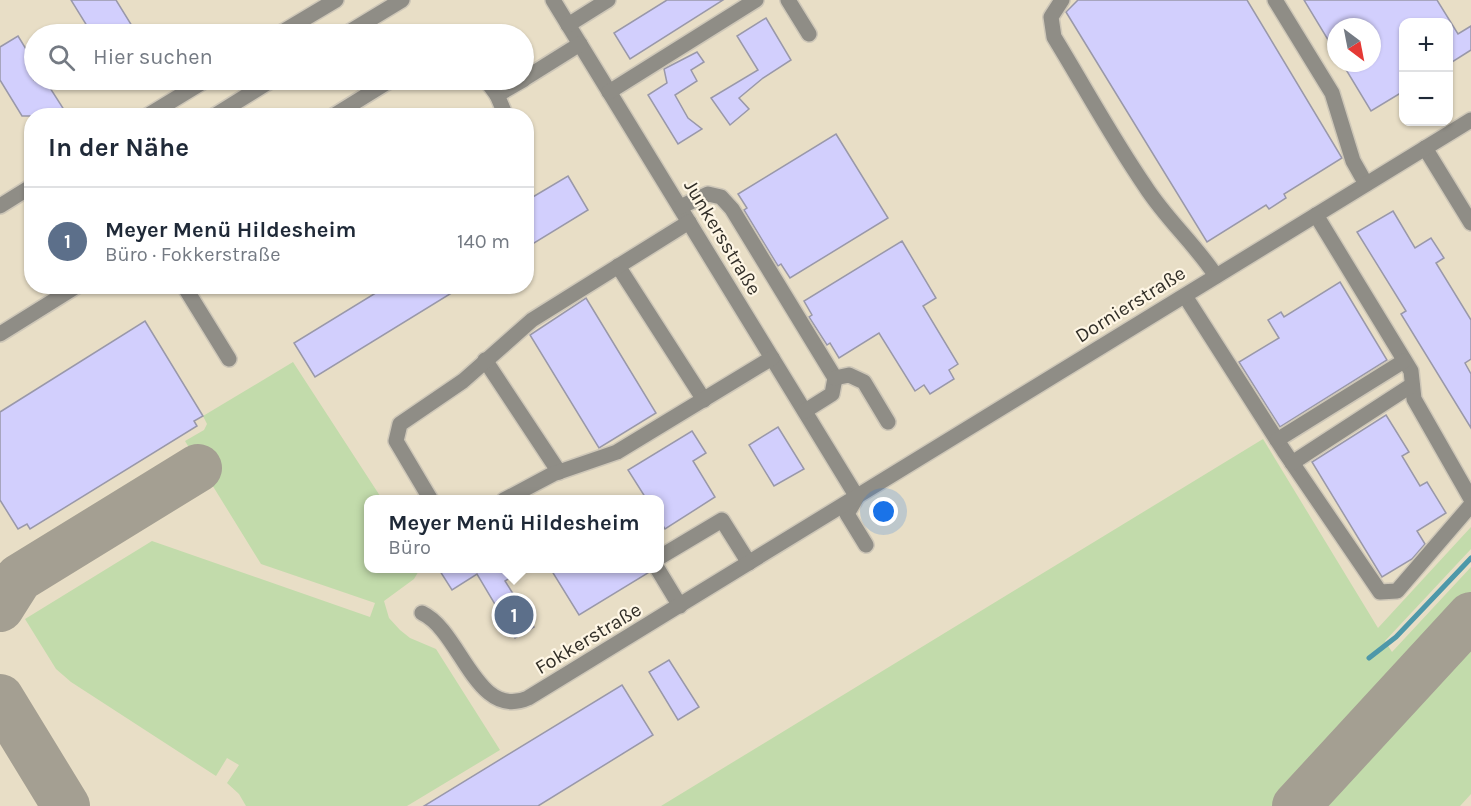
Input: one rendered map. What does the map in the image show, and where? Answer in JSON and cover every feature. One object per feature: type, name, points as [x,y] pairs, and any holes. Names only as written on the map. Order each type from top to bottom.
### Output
[{"type":"street","points":[[296,24],[336,0]]},
{"type":"street","points":[[362,24],[402,0]]},
{"type":"street","name":"Junkersstraße","points":[[553,0],[857,497]]},
{"type":"street","points":[[568,25],[608,0]]},
{"type":"street","points":[[609,92],[756,0]]},
{"type":"street","points":[[788,0],[809,34]]},
{"type":"street","points":[[1062,0],[1051,17],[1054,37],[1145,187],[1172,222],[1201,253],[1216,276]]},
{"type":"street","points":[[1275,0],[1332,93],[1353,162],[1366,184]]},
{"type":"street","points":[[534,72],[580,44]]},
{"type":"street","points":[[160,108],[190,90]]},
{"type":"street","points":[[227,108],[256,90]]},
{"type":"street","points":[[346,108],[375,90]]},
{"type":"street","points":[[493,90],[503,108]]},
{"type":"street","points":[[497,95],[505,90]]},
{"type":"street","name":"Dornierstraße","points":[[857,497],[1471,120]]},
{"type":"street","points":[[1425,148],[1471,223]]},
{"type":"street","points":[[0,206],[24,191]]},
{"type":"street","points":[[680,207],[708,194],[727,201],[836,378],[832,394],[805,411]]},
{"type":"street","points":[[1316,215],[1411,371],[1414,399],[1471,499]]},
{"type":"street","points":[[428,495],[396,441],[400,424],[463,381],[532,320],[689,222]]},
{"type":"street","points":[[618,266],[704,400]]},
{"type":"street","points":[[0,334],[64,294]]},
{"type":"street","points":[[189,294],[229,359]]},
{"type":"street","points":[[1185,296],[1292,463],[1380,592],[1397,591],[1471,505]]},
{"type":"street","points":[[513,495],[559,471],[617,452],[772,358]]},
{"type":"street","points":[[485,360],[559,471]]},
{"type":"street","points":[[1277,440],[1404,361]]},
{"type":"street","points":[[836,378],[849,375],[864,382],[888,422]]},
{"type":"street","points":[[1292,463],[1412,385]]},
{"type":"street","points":[[857,497],[847,514],[866,545]]},
{"type":"street","name":"Fokkerstraße","points":[[422,613],[443,628],[486,692],[497,699],[509,702],[528,698],[857,497]]},
{"type":"street","points":[[664,555],[722,520],[749,563]]},
{"type":"street","points":[[660,573],[680,606]]},
{"type":"shaded area","points":[[0,0],[1471,0],[1471,806],[0,806]]},
{"type":"green space","points":[[293,362],[379,495],[364,495],[364,573],[418,573],[414,579],[384,601],[389,618],[410,638],[436,649],[500,750],[407,806],[246,806],[239,794],[227,783],[239,765],[227,758],[216,776],[71,682],[56,669],[25,619],[152,541],[370,617],[375,603],[261,564],[185,441],[204,430],[207,424],[203,416]]},
{"type":"green space","points":[[1263,439],[1378,628],[1471,527],[1471,549],[1385,641],[1392,652],[1471,567],[1471,596],[1278,806],[661,806]]},
{"type":"green space","points":[[1471,636],[1471,794],[1460,806],[1315,806]]},
{"type":"building","points":[[71,0],[116,0],[131,24],[86,24]]},
{"type":"building","points":[[667,0],[723,0],[630,59],[614,33]]},
{"type":"building","points":[[1078,0],[1247,0],[1342,158],[1284,194],[1286,198],[1269,209],[1266,205],[1207,242],[1066,12]]},
{"type":"building","points":[[1304,0],[1437,0],[1448,18],[1399,18],[1399,94],[1371,111],[1347,72],[1381,72],[1381,18],[1327,18],[1327,38]]},
{"type":"building","points":[[766,18],[791,60],[763,78],[739,98],[749,109],[730,125],[711,98],[758,70],[737,36]]},
{"type":"building","points":[[1453,26],[1458,34],[1471,26],[1471,50],[1453,61]]},
{"type":"building","points":[[18,36],[24,46],[24,90],[51,90],[63,108],[24,108],[24,116],[22,116],[0,80],[0,47]]},
{"type":"building","points":[[697,52],[704,62],[691,70],[697,81],[675,95],[688,118],[702,129],[678,144],[648,95],[667,83],[664,69]]},
{"type":"building","points":[[836,134],[888,218],[790,278],[781,264],[778,266],[744,210],[747,208],[738,194]]},
{"type":"building","points":[[568,176],[588,210],[534,243],[534,196]]},
{"type":"building","points":[[1393,211],[1415,248],[1431,238],[1444,258],[1436,263],[1471,320],[1471,359],[1465,363],[1471,374],[1471,428],[1401,314],[1406,311],[1357,232]]},
{"type":"building","points":[[902,241],[936,298],[923,306],[958,364],[949,370],[954,379],[930,394],[924,385],[915,391],[879,333],[839,358],[830,343],[827,345],[809,317],[812,315],[804,301]]},
{"type":"building","points":[[1340,282],[1387,360],[1280,427],[1239,362],[1279,338],[1268,320],[1281,312],[1284,317]]},
{"type":"building","points":[[374,294],[450,294],[315,377],[294,343]]},
{"type":"building","points":[[586,298],[656,413],[599,448],[530,335]]},
{"type":"building","points":[[145,321],[203,416],[194,421],[197,426],[30,529],[27,524],[18,529],[0,500],[0,412]]},
{"type":"building","points":[[1386,415],[1409,452],[1402,456],[1420,486],[1427,482],[1446,513],[1417,531],[1425,544],[1412,559],[1382,577],[1312,462]]},
{"type":"building","points":[[778,427],[804,469],[774,486],[749,445]]},
{"type":"building","points":[[692,431],[706,453],[693,461],[715,497],[665,529],[664,495],[644,495],[628,470]]},
{"type":"building","points":[[441,573],[518,573],[505,581],[534,627],[515,638],[477,574],[452,590]]},
{"type":"building","points":[[553,573],[648,573],[579,615]]},
{"type":"building","points":[[669,660],[699,707],[678,720],[649,672]]},
{"type":"building","points":[[622,685],[653,735],[538,806],[424,806]]},
{"type":"waterway","points":[[1369,658],[1396,637],[1471,558]]},
{"type":"taxiway","points":[[0,608],[19,578],[198,468]]},
{"type":"taxiway","points":[[1296,806],[1471,616]]},
{"type":"taxiway","points":[[0,698],[66,806]]},
{"type":"place","name":"Meyer Menü Hildesheim","points":[[514,615]]}]
